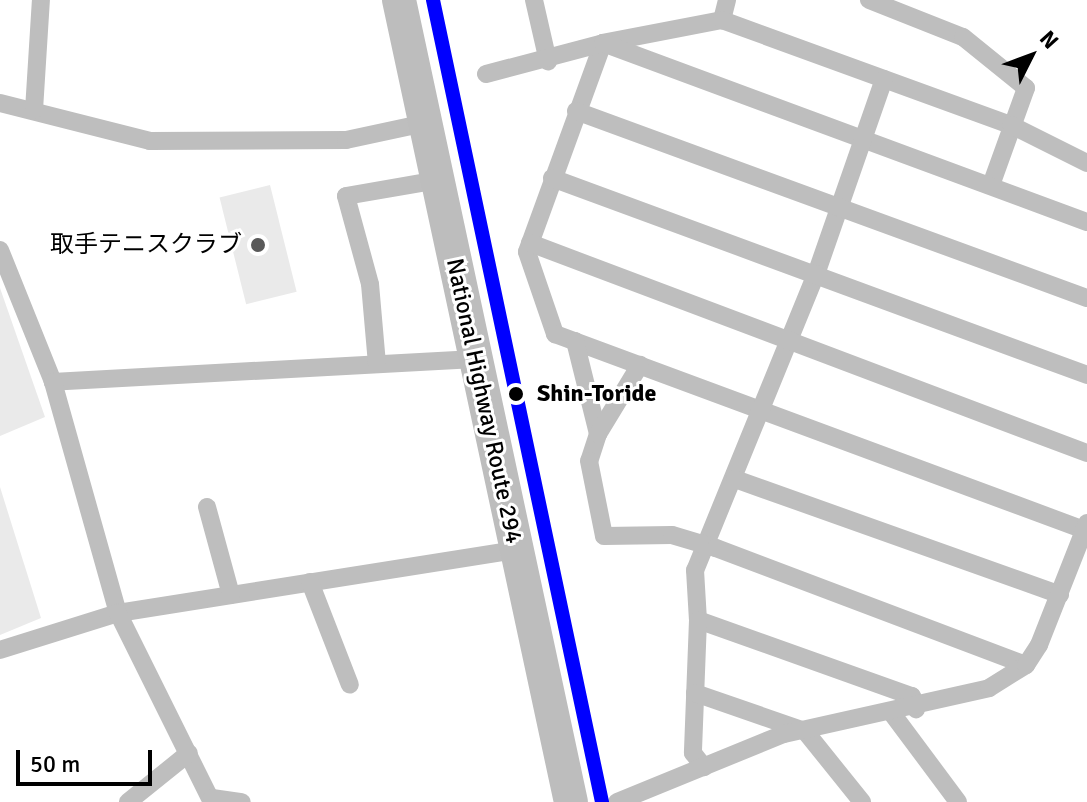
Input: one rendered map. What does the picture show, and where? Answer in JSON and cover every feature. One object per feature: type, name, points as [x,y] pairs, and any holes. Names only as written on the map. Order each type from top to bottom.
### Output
[{"type":"highway","name":"National Highway Route 294","points":[[399,0],[571,802]]},
{"type":"street","points":[[34,110],[41,0]]},
{"type":"street","points":[[534,0],[548,61]]},
{"type":"street","points":[[722,20],[727,0]]},
{"type":"street","points":[[866,1],[963,37],[1026,88],[991,185]]},
{"type":"street","points":[[486,74],[548,61],[603,43],[722,20],[1011,125],[1087,163]]},
{"type":"street","points":[[603,43],[530,243],[555,334],[1086,528],[1060,595],[1026,665],[989,688],[916,709],[805,731],[617,802]]},
{"type":"street","points":[[603,43],[1087,222]]},
{"type":"street","points":[[704,767],[693,753],[698,620],[695,570],[735,479],[816,274],[884,79]]},
{"type":"street","points":[[0,103],[150,141],[346,140],[425,123]]},
{"type":"street","points":[[576,111],[1087,298]]},
{"type":"street","points":[[552,178],[1087,375]]},
{"type":"street","points":[[377,364],[370,284],[346,196],[438,180]]},
{"type":"street","points":[[530,243],[1087,453]]},
{"type":"street","points":[[0,250],[53,382],[118,613],[212,800],[242,802]]},
{"type":"street","points":[[575,341],[598,434]]},
{"type":"street","points":[[53,382],[475,359]]},
{"type":"street","points":[[640,365],[598,434],[589,461],[604,536],[672,535],[1026,665]]},
{"type":"street","points":[[735,479],[1060,595]]},
{"type":"street","points":[[207,507],[231,595]]},
{"type":"street","points":[[0,650],[118,613],[516,550]]},
{"type":"street","points":[[310,582],[350,685]]},
{"type":"street","points":[[698,620],[912,696],[916,709]]},
{"type":"street","points":[[695,693],[805,731],[862,802]]},
{"type":"street","points":[[891,712],[958,802]]},
{"type":"street","points":[[128,802],[189,753]]},
{"type":"shaded area","name":"取手テニスクラブ","points":[[270,185],[297,292],[246,304],[220,198]]},
{"type":"shaded area","points":[[0,288],[45,417],[0,436]]},
{"type":"shaded area","points":[[0,487],[41,618],[0,635]]},
{"type":"transit line","points":[[433,0],[602,802]]},
{"type":"place","name":"取手テニスクラブ","points":[[258,245]]},
{"type":"place","name":"Shin-Toride","points":[[516,394]]}]
